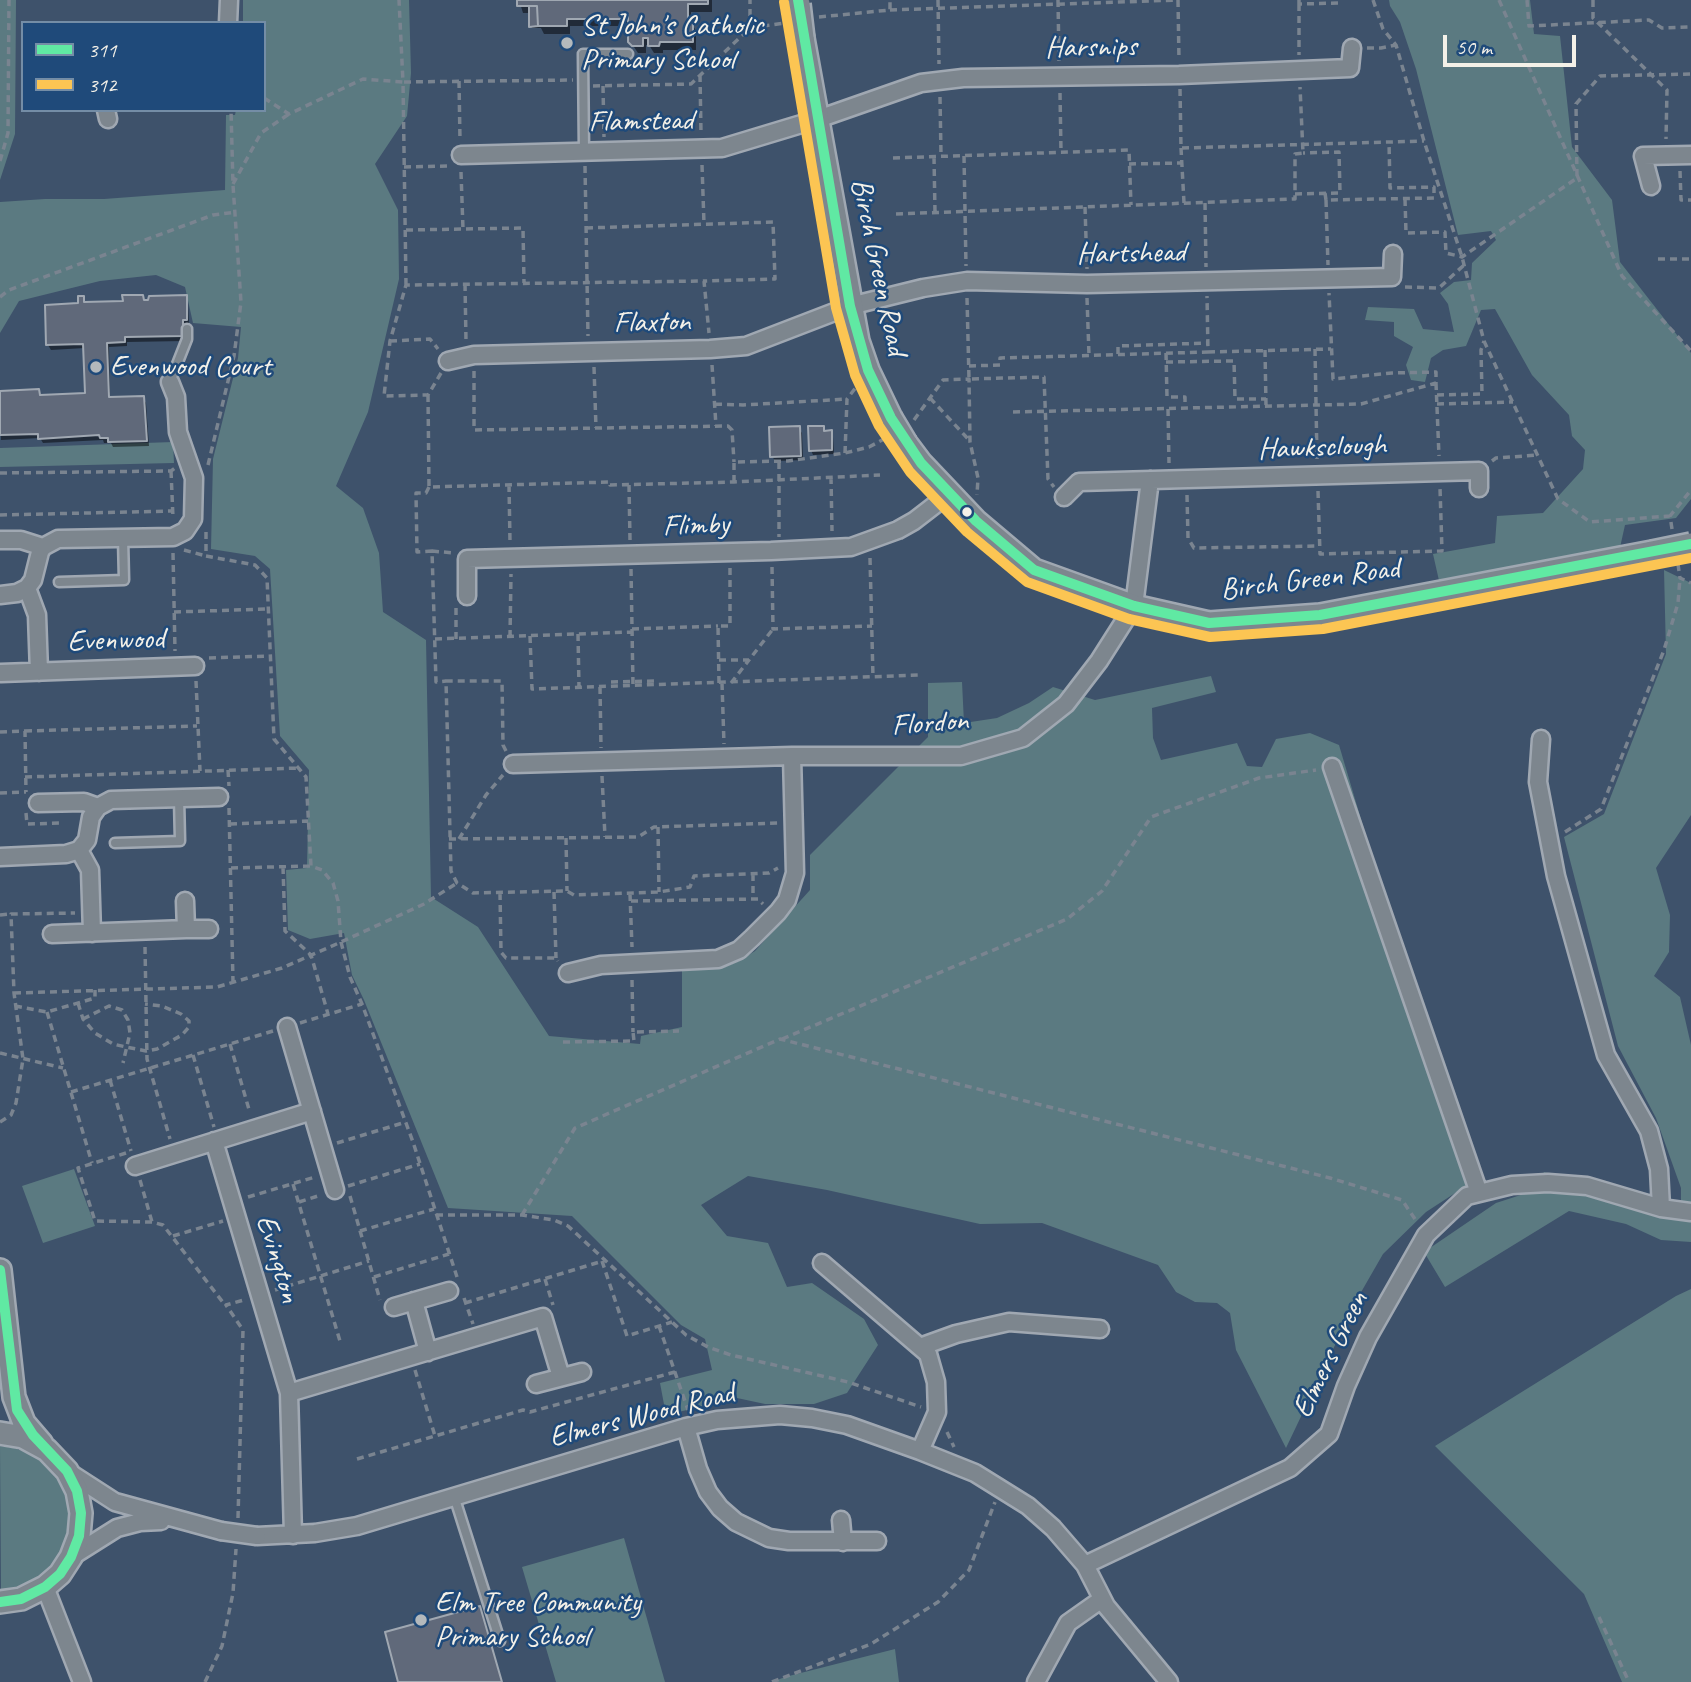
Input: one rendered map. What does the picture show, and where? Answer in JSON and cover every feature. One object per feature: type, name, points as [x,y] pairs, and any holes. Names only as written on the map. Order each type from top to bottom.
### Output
[{"type":"street","points":[[228,21],[229,0]]},
{"type":"street","name":"Birch Green Road","points":[[799,16],[850,306],[868,370],[906,443],[976,521],[1034,570],[1134,606],[1209,623],[1320,615],[1691,544]]},
{"type":"street","name":"Harsnips","points":[[818,119],[921,83],[963,78],[1180,75],[1350,68],[1352,48]]},
{"type":"street","name":"Flamstead","points":[[461,161],[584,151],[722,148],[818,119]]},
{"type":"street","points":[[1651,186],[1643,156],[1679,155]]},
{"type":"street","points":[[1392,277],[1393,254]]},
{"type":"street","name":"Hartshead","points":[[850,306],[923,288],[967,281],[1087,284],[1392,277]]},
{"type":"street","name":"Flaxton","points":[[448,361],[470,356],[746,346],[850,306]]},
{"type":"street","points":[[0,595],[17,593],[27,588],[33,580],[43,547],[58,539],[179,536],[185,531],[192,519],[194,478],[178,432],[176,397],[170,383]]},
{"type":"street","points":[[1479,471],[1479,488]]},
{"type":"street","name":"Hawksclough","points":[[1064,497],[1079,482],[1479,471]]},
{"type":"street","points":[[1134,606],[1150,480]]},
{"type":"street","name":"Flimby","points":[[467,596],[467,559],[730,553],[851,547],[914,521],[949,494]]},
{"type":"street","points":[[0,540],[22,540],[43,547]]},
{"type":"street","name":"Evenwood","points":[[27,588],[37,615],[38,671]]},
{"type":"street","name":"Flordon","points":[[513,764],[792,756],[961,756],[1023,738],[1066,704],[1099,661],[1134,606]]},
{"type":"street","name":"Evenwood","points":[[1,673],[195,666]]},
{"type":"street","points":[[1541,738],[1538,782],[1556,876],[1606,1055],[1649,1131],[1659,1169],[1661,1208]]},
{"type":"street","points":[[568,974],[601,965],[718,959],[739,950],[774,915],[786,900],[791,887],[795,858],[792,756]]},
{"type":"street","points":[[1332,767],[1479,1193]]},
{"type":"street","points":[[0,857],[66,854],[79,850],[87,840],[91,817],[98,807],[111,800],[219,797]]},
{"type":"street","points":[[32,798],[84,802],[98,807]]},
{"type":"street","points":[[79,850],[90,870],[92,933]]},
{"type":"street","points":[[185,901],[186,929]]},
{"type":"street","points":[[52,934],[209,929]]},
{"type":"street","points":[[287,1027],[335,1190]]},
{"type":"street","points":[[133,1159],[175,1154],[312,1111]]},
{"type":"street","name":"Evington","points":[[216,1141],[233,1210],[289,1393],[293,1535]]},
{"type":"street","name":"Elmers Green","points":[[1086,1565],[1290,1468],[1329,1434],[1346,1386],[1368,1337],[1426,1235],[1466,1196],[1512,1185],[1548,1183],[1587,1186],[1661,1208],[1691,1212]]},
{"type":"street","points":[[822,1263],[928,1354],[936,1382],[937,1412],[920,1451]]},
{"type":"street","points":[[0,1270],[17,1410],[28,1429],[67,1471],[77,1491],[81,1513],[79,1536],[71,1557],[60,1574],[45,1587],[21,1600],[0,1602]]},
{"type":"street","points":[[388,1308],[457,1291]]},
{"type":"street","points":[[414,1301],[428,1352]]},
{"type":"street","points":[[289,1393],[543,1317],[561,1377]]},
{"type":"street","points":[[920,1347],[956,1334],[1009,1322],[1100,1329]]},
{"type":"street","points":[[536,1384],[582,1372]]},
{"type":"street","name":"Elmers Wood Road","points":[[67,1471],[116,1502],[178,1521],[257,1536],[293,1535],[357,1526],[689,1426],[748,1416],[813,1418],[847,1425],[975,1473],[1028,1506],[1053,1528],[1086,1565]]},
{"type":"street","points":[[689,1426],[698,1469],[708,1492],[720,1508],[736,1522],[769,1538],[805,1542],[877,1541]]},
{"type":"street","points":[[0,1433],[23,1437],[47,1450]]},
{"type":"street","points":[[841,1520],[843,1542]]},
{"type":"street","name":"Elmers Wood Road","points":[[71,1557],[117,1528],[140,1521],[178,1521]]},
{"type":"street","points":[[1086,1565],[1102,1599],[1169,1682]]},
{"type":"street","points":[[45,1587],[82,1682]]},
{"type":"street","points":[[1036,1682],[1068,1623],[1102,1599]]},
{"type":"lane","points":[[584,151],[583,54],[628,54]]},
{"type":"lane","points":[[170,383],[187,339],[187,329]]},
{"type":"lane","name":"Evenwood","points":[[59,582],[124,580],[123,538]]},
{"type":"lane","points":[[115,842],[180,841],[179,798]]},
{"type":"lane","points":[[454,1496],[500,1641]]},
{"type":"path","points":[[0,161],[8,133],[9,0]]},
{"type":"path","points":[[400,0],[406,285],[390,341],[384,396],[428,395]]},
{"type":"path","points":[[750,0],[750,28]]},
{"type":"path","points":[[890,0],[890,10]]},
{"type":"path","points":[[818,17],[890,10],[1178,0],[1184,203]]},
{"type":"path","points":[[1373,0],[1383,29],[1396,45],[1436,186],[1462,257],[1484,341],[1558,499],[1590,522],[1670,516]]},
{"type":"path","points":[[1499,0],[1622,276],[1691,351]]},
{"type":"path","points":[[1527,0],[1529,26],[1649,20],[1662,28],[1691,27]]},
{"type":"path","points":[[1592,0],[1593,18],[1667,90],[1679,155],[1681,200],[1691,200]]},
{"type":"path","points":[[1303,153],[1299,2],[1341,4]]},
{"type":"path","points":[[233,185],[261,133],[289,114],[363,79],[403,82],[583,83],[603,86],[691,84],[750,28],[799,16]]},
{"type":"path","points":[[1352,48],[1396,45]]},
{"type":"path","points":[[1577,178],[1576,104],[1600,76],[1691,74]]},
{"type":"path","points":[[459,81],[463,229]]},
{"type":"path","points":[[603,86],[604,151]]},
{"type":"path","points":[[266,99],[289,114]]},
{"type":"path","points":[[208,470],[212,443],[234,356],[241,302],[231,112]]},
{"type":"path","points":[[1181,148],[1424,141]]},
{"type":"path","points":[[1389,142],[1390,188],[1436,186]]},
{"type":"path","points":[[893,158],[1129,150],[1131,205]]},
{"type":"path","points":[[584,151],[587,282],[596,428]]},
{"type":"path","points":[[896,214],[1295,199],[1295,194],[1295,154],[1339,152],[1340,193],[1295,194]]},
{"type":"path","points":[[964,156],[969,379],[1044,377],[1048,480],[1064,497]]},
{"type":"path","points":[[934,157],[935,213]]},
{"type":"path","points":[[404,167],[461,161]]},
{"type":"path","points":[[1129,164],[1182,163]]},
{"type":"path","points":[[1405,199],[1406,233],[1445,232],[1446,253],[1462,257],[1577,178]]},
{"type":"path","points":[[1326,200],[1434,198],[1436,186]]},
{"type":"path","points":[[1013,412],[1361,404],[1436,383],[1436,372],[1333,379],[1325,193]]},
{"type":"path","points":[[1205,203],[1208,352]]},
{"type":"path","points":[[1085,207],[1089,355]]},
{"type":"path","points":[[0,297],[9,290],[213,215],[236,212]]},
{"type":"path","points":[[406,285],[775,279],[773,222],[586,228]]},
{"type":"path","points":[[405,230],[523,228],[524,283]]},
{"type":"path","points":[[1658,259],[1691,259]]},
{"type":"path","points":[[1392,277],[1405,288],[1439,288],[1464,265]]},
{"type":"path","points":[[704,281],[716,426]]},
{"type":"path","points":[[466,284],[474,430],[728,426],[732,430],[734,462]]},
{"type":"path","points":[[390,341],[430,339],[448,361],[428,395],[429,487],[426,493],[416,493],[417,552],[432,551],[436,682],[502,681],[503,745],[513,764],[486,795],[459,839]]},
{"type":"path","points":[[1436,395],[1482,394],[1481,350],[1484,341]]},
{"type":"path","points":[[1118,354],[1118,346],[1208,343]]},
{"type":"path","points":[[969,366],[1000,365],[1000,358],[1331,349]]},
{"type":"path","points":[[1265,350],[1266,407]]},
{"type":"path","points":[[1166,353],[1167,397],[1185,397],[1185,408]]},
{"type":"path","points":[[1166,362],[1234,360],[1235,399],[1266,398]]},
{"type":"path","points":[[845,453],[847,399],[868,370]]},
{"type":"path","points":[[930,398],[970,442]]},
{"type":"path","points":[[715,404],[847,399]]},
{"type":"path","points":[[1437,404],[1513,402]]},
{"type":"path","points":[[1168,409],[1169,462]]},
{"type":"path","points":[[205,448],[212,443]]},
{"type":"path","points":[[1479,471],[1496,458],[1538,455]]},
{"type":"path","points":[[731,683],[773,629],[779,462]]},
{"type":"path","points":[[0,474],[171,471],[180,465]]},
{"type":"path","points":[[171,471],[173,526]]},
{"type":"path","points":[[429,487],[610,482],[610,485],[629,485],[880,475]]},
{"type":"path","points":[[831,477],[832,548]]},
{"type":"path","points":[[1186,479],[1188,538],[1194,548],[1319,546]]},
{"type":"path","points":[[629,485],[633,684]]},
{"type":"path","points":[[0,515],[173,511]]},
{"type":"path","points":[[206,531],[207,555]]},
{"type":"path","points":[[870,541],[873,678]]},
{"type":"path","points":[[175,667],[173,548],[255,565],[267,578],[274,738],[306,777],[311,866]]},
{"type":"path","points":[[435,639],[578,635],[730,626],[730,553]]},
{"type":"path","points":[[1548,837],[1572,829],[1601,809],[1664,650],[1678,603],[1679,578]]},
{"type":"path","points":[[456,639],[457,604],[467,596]]},
{"type":"path","points":[[174,612],[268,609]]},
{"type":"path","points":[[718,626],[725,758]]},
{"type":"path","points":[[773,629],[872,626]]},
{"type":"path","points":[[578,635],[579,687]]},
{"type":"path","points":[[530,636],[532,689],[920,676]]},
{"type":"path","points":[[200,771],[195,659],[270,656]]},
{"type":"path","points":[[719,660],[749,660]]},
{"type":"path","points":[[446,681],[451,871],[457,883],[473,893],[567,891],[574,895],[659,892],[690,887],[695,876],[769,873],[795,858]]},
{"type":"path","points":[[611,682],[633,684],[654,681]]},
{"type":"path","points":[[0,732],[198,726]]},
{"type":"path","points":[[24,731],[25,777],[32,798],[27,824],[62,823]]},
{"type":"path","points":[[522,1215],[575,1128],[1067,919],[1102,891],[1151,817],[1259,778],[1332,767]]},
{"type":"path","points":[[25,777],[300,768]]},
{"type":"path","points":[[228,771],[233,983]]},
{"type":"path","points":[[0,793],[32,798]]},
{"type":"path","points":[[229,824],[308,821]]},
{"type":"path","points":[[449,839],[638,837],[658,827],[794,822]]},
{"type":"path","points":[[658,827],[659,892]]},
{"type":"path","points":[[566,838],[567,891]]},
{"type":"path","points":[[283,866],[285,931],[311,955],[328,1014]]},
{"type":"path","points":[[231,868],[311,866],[322,870],[333,883],[349,977],[362,1004],[420,1164],[449,1254],[457,1291],[466,1303],[478,1338]]},
{"type":"path","points":[[753,874],[753,899]]},
{"type":"path","points":[[14,993],[217,987],[282,968],[424,904],[457,883]]},
{"type":"path","points":[[223,887],[231,887]]},
{"type":"path","points":[[554,892],[555,958],[568,974]]},
{"type":"path","points":[[500,893],[501,952],[506,958],[555,958]]},
{"type":"path","points":[[631,901],[758,898],[774,915]]},
{"type":"path","points":[[0,915],[92,912]]},
{"type":"path","points":[[0,1122],[11,1115],[16,1103],[23,1059],[15,1006],[11,914]]},
{"type":"path","points":[[145,931],[146,1051],[175,1154]]},
{"type":"path","points":[[15,1006],[47,1012],[95,998],[95,990]]},
{"type":"path","points":[[78,1003],[83,1019],[104,1039],[128,1048],[146,1051],[164,1046],[187,1031],[190,1024],[186,1018],[172,1009],[145,1004]]},
{"type":"path","points":[[71,1092],[362,1004]]},
{"type":"path","points":[[83,1019],[104,1008],[118,1007],[128,1020],[130,1033],[123,1063]]},
{"type":"path","points":[[47,1012],[92,1163]]},
{"type":"path","points":[[563,1042],[634,1041],[633,1032],[679,1031]]},
{"type":"path","points":[[779,1040],[1330,1178],[1402,1200],[1426,1235]]},
{"type":"path","points":[[230,1044],[255,1129]]},
{"type":"path","points":[[0,1054],[64,1068]]},
{"type":"path","points":[[193,1055],[216,1141]]},
{"type":"path","points":[[110,1080],[152,1222]]},
{"type":"path","points":[[323,1147],[405,1122]]},
{"type":"path","points":[[133,1159],[92,1163],[78,1168],[94,1221],[163,1224],[226,1306]]},
{"type":"path","points":[[388,1308],[373,1277],[347,1187],[420,1164]]},
{"type":"path","points":[[173,1236],[293,1184],[330,1172]]},
{"type":"path","points":[[293,1184],[340,1341]]},
{"type":"path","points":[[299,1202],[335,1190]]},
{"type":"path","points":[[360,1231],[434,1209]]},
{"type":"path","points":[[436,1215],[522,1215],[554,1220],[568,1226],[672,1322],[697,1341],[731,1355],[848,1382],[937,1412],[956,1452]]},
{"type":"path","points":[[373,1277],[449,1254]]},
{"type":"path","points":[[466,1303],[604,1261]]},
{"type":"path","points":[[604,1261],[626,1336],[672,1322]]},
{"type":"path","points":[[543,1317],[553,1306],[545,1279]]},
{"type":"path","points":[[659,1326],[675,1371],[689,1426]]},
{"type":"path","points":[[411,1357],[435,1436]]},
{"type":"path","points":[[357,1459],[523,1410],[530,1412],[675,1371]]},
{"type":"path","points":[[772,1682],[871,1644],[938,1602],[968,1570],[1001,1488]]},
{"type":"path","points":[[205,1682],[222,1646],[233,1593],[236,1548]]},
{"type":"path","points":[[1599,1617],[1629,1682]]},
{"type":"green space","points":[[0,0],[16,0],[15,134],[0,180]]},
{"type":"green space","points":[[243,0],[409,0],[411,73],[407,116],[375,164],[398,210],[399,279],[368,412],[336,486],[363,508],[379,553],[383,612],[426,640],[431,897],[478,927],[549,1036],[640,1044],[641,1036],[682,1027],[682,971],[725,967],[755,951],[810,890],[810,855],[928,737],[928,683],[962,682],[964,723],[997,718],[1029,703],[1053,687],[1095,700],[1211,676],[1216,692],[1152,708],[1153,738],[1161,760],[1237,743],[1247,766],[1262,767],[1276,739],[1310,733],[1339,745],[1469,1184],[1426,1212],[1383,1254],[1356,1301],[1286,1448],[1236,1350],[1230,1313],[1217,1303],[1195,1302],[1176,1292],[1158,1265],[1042,1223],[980,1224],[827,1190],[748,1176],[701,1205],[727,1236],[768,1243],[787,1287],[812,1283],[864,1319],[878,1345],[847,1393],[814,1404],[765,1404],[737,1398],[666,1415],[660,1383],[712,1370],[705,1339],[681,1325],[572,1216],[448,1208],[352,975],[344,933],[310,939],[288,930],[286,870],[307,868],[309,770],[280,736],[270,569],[255,556],[211,549],[213,459],[238,358],[241,327],[193,323],[185,287],[156,275],[100,281],[19,301],[0,333],[0,202],[104,199],[225,190],[226,115],[235,115],[236,112],[266,112],[266,21],[243,21]]},
{"type":"green space","points":[[1389,0],[1530,0],[1534,34],[1560,36],[1572,147],[1612,200],[1620,262],[1691,353],[1691,499],[1676,518],[1625,525],[1619,552],[1440,585],[1433,554],[1495,543],[1497,516],[1543,513],[1583,469],[1585,450],[1572,436],[1569,415],[1532,375],[1495,309],[1481,310],[1466,346],[1443,350],[1431,358],[1425,382],[1411,380],[1406,365],[1413,347],[1394,336],[1394,322],[1365,320],[1368,307],[1414,309],[1423,329],[1454,332],[1448,304],[1440,293],[1454,282],[1471,280],[1472,263],[1496,240],[1491,231],[1458,235],[1416,69],[1400,22]]},
{"type":"green space","points":[[173,442],[174,463],[0,467],[0,448]]},
{"type":"green space","points":[[1664,570],[1691,583],[1691,815],[1656,868],[1670,915],[1669,952],[1654,976],[1680,997],[1691,1045],[1691,1242],[1661,1240],[1626,1224],[1569,1211],[1445,1287],[1424,1252],[1496,1203],[1533,1191],[1544,1172],[1645,1197],[1681,1214],[1681,1188],[1656,1118],[1618,1046],[1564,837],[1604,814],[1666,654]]},
{"type":"green space","points":[[74,1169],[95,1226],[43,1243],[22,1186]]},
{"type":"green space","points":[[1691,1289],[1691,1682],[1622,1682],[1584,1594],[1435,1446]]},
{"type":"green space","points":[[0,1446],[32,1454],[47,1466],[59,1480],[67,1497],[70,1516],[62,1553],[51,1568],[36,1580],[1,1592]]},
{"type":"green space","points":[[624,1538],[665,1682],[556,1682],[522,1567]]},
{"type":"green space","points":[[895,1649],[899,1682],[772,1682],[785,1677]]},
{"type":"building","points":[[517,0],[708,0],[708,4],[688,4],[688,21],[693,21],[693,42],[660,42],[659,46],[648,46],[648,38],[643,38],[643,46],[632,46],[628,42],[628,15],[622,15],[622,19],[567,19],[567,26],[538,26],[537,6],[517,6]]},
{"type":"building","points":[[529,6],[537,6],[538,26],[529,27]]},
{"type":"building","name":"Evenwood Court","points":[[122,295],[143,295],[144,300],[148,300],[149,296],[187,295],[187,320],[183,320],[183,336],[125,337],[125,342],[107,343],[109,397],[144,396],[147,441],[108,442],[108,438],[100,438],[99,435],[38,439],[38,434],[0,435],[0,391],[39,389],[40,395],[85,393],[83,344],[46,345],[45,305],[78,303],[78,296],[84,296],[84,302],[123,301]]},
{"type":"building","points":[[800,426],[801,456],[770,457],[769,427]]},
{"type":"building","points":[[808,426],[824,426],[824,431],[832,430],[832,450],[809,451]]},
{"type":"building","points":[[480,1606],[502,1682],[398,1682],[385,1632]]},
{"type":"transit line","name":"311","points":[[798,0],[850,306],[868,370],[891,418],[921,463],[976,521],[1034,570],[1134,606],[1209,623],[1320,615],[1691,544]]},
{"type":"transit line","name":"312","points":[[784,2],[836,308],[855,375],[879,426],[910,472],[967,532],[1027,582],[1129,619],[1210,637],[1323,629],[1691,558]]},
{"type":"transit line","name":"311","points":[[0,1270],[17,1410],[33,1435],[67,1471],[77,1491],[81,1513],[79,1536],[71,1557],[60,1574],[45,1587],[21,1599],[0,1602]]},
{"type":"place","name":"St John's Catholic Primary School","points":[[567,43]]},
{"type":"place","name":"Evenwood Court","points":[[96,367]]},
{"type":"place","name":"Elm Tree Community Primary School","points":[[421,1620]]}]
